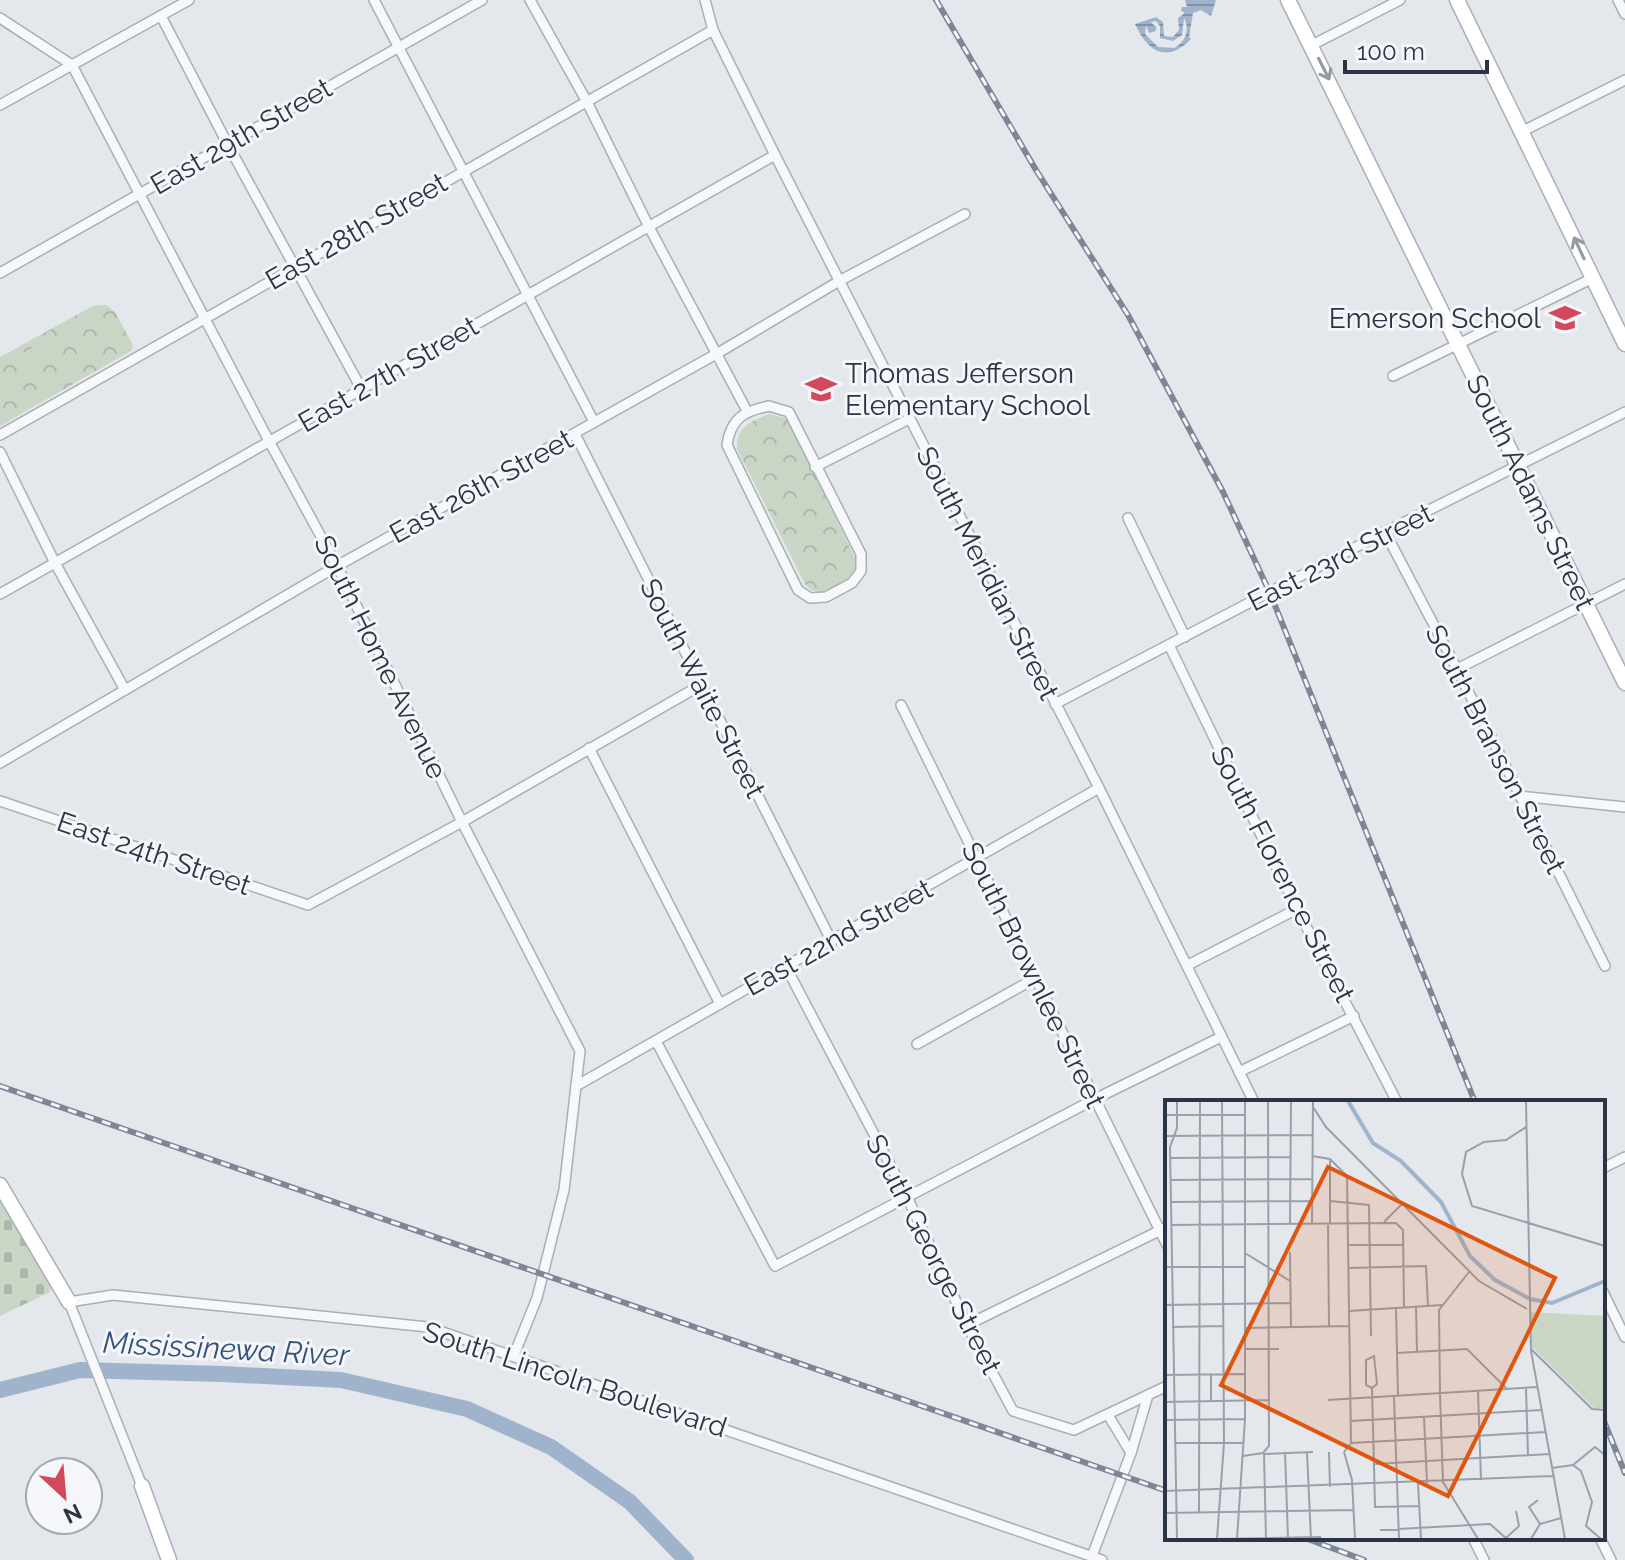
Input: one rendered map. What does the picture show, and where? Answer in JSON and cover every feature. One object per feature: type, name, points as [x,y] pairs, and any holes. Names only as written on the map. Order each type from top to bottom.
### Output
[{"type":"main road","name":"South Adams Street","points":[[1288,0],[1625,683]]},
{"type":"main road","points":[[1457,0],[1625,344]]},
{"type":"main road","points":[[0,1185],[69,1302]]},
{"type":"main road","points":[[142,1486],[169,1560]]},
{"type":"street","points":[[0,105],[189,0]]},
{"type":"street","points":[[374,0],[594,422]]},
{"type":"street","name":"East 29th Street","points":[[0,273],[482,0]]},
{"type":"street","points":[[530,0],[587,102],[649,227],[747,411]]},
{"type":"street","name":"South Meridian Street","points":[[705,0],[713,30],[775,155],[1099,788],[1253,1100]]},
{"type":"street","points":[[1312,45],[1400,0]]},
{"type":"street","points":[[1618,0],[1625,14]]},
{"type":"street","points":[[161,16],[293,267],[362,390]]},
{"type":"street","name":"South Home Avenue","points":[[0,18],[72,65],[337,566],[462,822],[580,1051],[564,1190],[537,1298],[514,1355]]},
{"type":"street","name":"East 28th Street","points":[[0,435],[713,30]]},
{"type":"street","points":[[1523,131],[1625,80]]},
{"type":"street","name":"East 27th Street","points":[[0,594],[775,155]]},
{"type":"street","name":"East 26th Street","points":[[0,763],[337,566],[718,353],[841,280],[965,214]]},
{"type":"street","points":[[1393,376],[1593,278]]},
{"type":"street","points":[[769,406],[789,412],[861,554],[861,571],[852,583],[826,597],[810,598],[798,590],[727,445],[729,428],[747,411],[769,406]]},
{"type":"street","name":"East 23rd Street","points":[[1055,704],[1385,532],[1625,412]]},
{"type":"street","points":[[815,467],[909,419]]},
{"type":"street","name":"South Waite Street","points":[[575,434],[832,942]]},
{"type":"street","points":[[0,452],[55,563],[125,690]]},
{"type":"street","points":[[1128,518],[1185,637]]},
{"type":"street","name":"South Branson Street","points":[[1385,532],[1605,966]]},
{"type":"street","points":[[1457,669],[1625,584]]},
{"type":"street","name":"South Florence Street","points":[[1169,645],[1297,909],[1396,1100]]},
{"type":"street","points":[[462,822],[701,685]]},
{"type":"street","name":"South Brownlee Street","points":[[901,705],[1034,979],[1163,1229]]},
{"type":"street","points":[[589,748],[720,1004]]},
{"type":"street","name":"East 22nd Street","points":[[576,1086],[1099,788]]},
{"type":"street","points":[[1519,796],[1625,807]]},
{"type":"street","name":"East 24th Street","points":[[0,801],[308,905],[462,822]]},
{"type":"street","points":[[1188,965],[1297,909]]},
{"type":"street","name":"South George Street","points":[[786,967],[907,1197],[967,1325],[1013,1411],[1074,1430],[1165,1387]]},
{"type":"street","points":[[917,1044],[1034,979]]},
{"type":"street","points":[[1239,1072],[1354,1016]]},
{"type":"street","points":[[656,1041],[775,1266],[1221,1037]]},
{"type":"street","points":[[1605,1167],[1625,1157]]},
{"type":"street","points":[[967,1325],[1163,1229]]},
{"type":"street","name":"South Lincoln Boulevard","points":[[69,1302],[113,1295],[428,1327],[1097,1558]]},
{"type":"street","points":[[1605,1295],[1622,1321],[1625,1337]]},
{"type":"street","points":[[69,1302],[142,1486]]},
{"type":"street","points":[[1097,1558],[1148,1395]]},
{"type":"street","points":[[1108,1415],[1131,1453]]},
{"type":"street","points":[[1474,1540],[1484,1560]]},
{"type":"street","points":[[1601,1540],[1611,1560]]},
{"type":"green space","points":[[106,305],[115,312],[133,345],[131,351],[0,426],[0,357],[93,306]]},
{"type":"green space","points":[[44,341],[51,353],[26,368],[18,356]]},
{"type":"green space","points":[[769,414],[785,418],[791,426],[858,564],[853,578],[825,594],[811,590],[805,584],[737,449],[742,430]]},
{"type":"green space","points":[[0,1199],[51,1284],[50,1292],[0,1316]]},
{"type":"water","points":[[1185,0],[1216,0],[1211,16],[1201,10],[1193,13],[1191,39],[1175,51],[1167,53],[1153,48],[1135,24],[1156,17],[1163,22],[1164,36],[1173,37],[1179,30],[1178,18],[1185,13],[1181,11],[1182,7],[1187,7]],"holes":[[[1184,18],[1184,39],[1174,48],[1158,47],[1145,34],[1146,25],[1149,33],[1156,31],[1151,22],[1156,21],[1160,26],[1160,38],[1173,41],[1182,35]]]},
{"type":"waterway","name":"Mississinewa River","points":[[0,1390],[80,1370],[223,1374],[341,1380],[467,1409],[551,1447],[630,1502],[686,1560]]},
{"type":"railway","points":[[936,0],[1036,170],[1128,315],[1223,492],[1270,593],[1474,1100]]},
{"type":"railway","points":[[0,1086],[1165,1490]]},
{"type":"railway","points":[[1605,1424],[1625,1473]]},
{"type":"railway","points":[[1310,1540],[1364,1560]]},
{"type":"place","name":"Emerson School","points":[[1565,318]]},
{"type":"place","name":"Thomas Jefferson Elementary School","points":[[821,389]]}]
